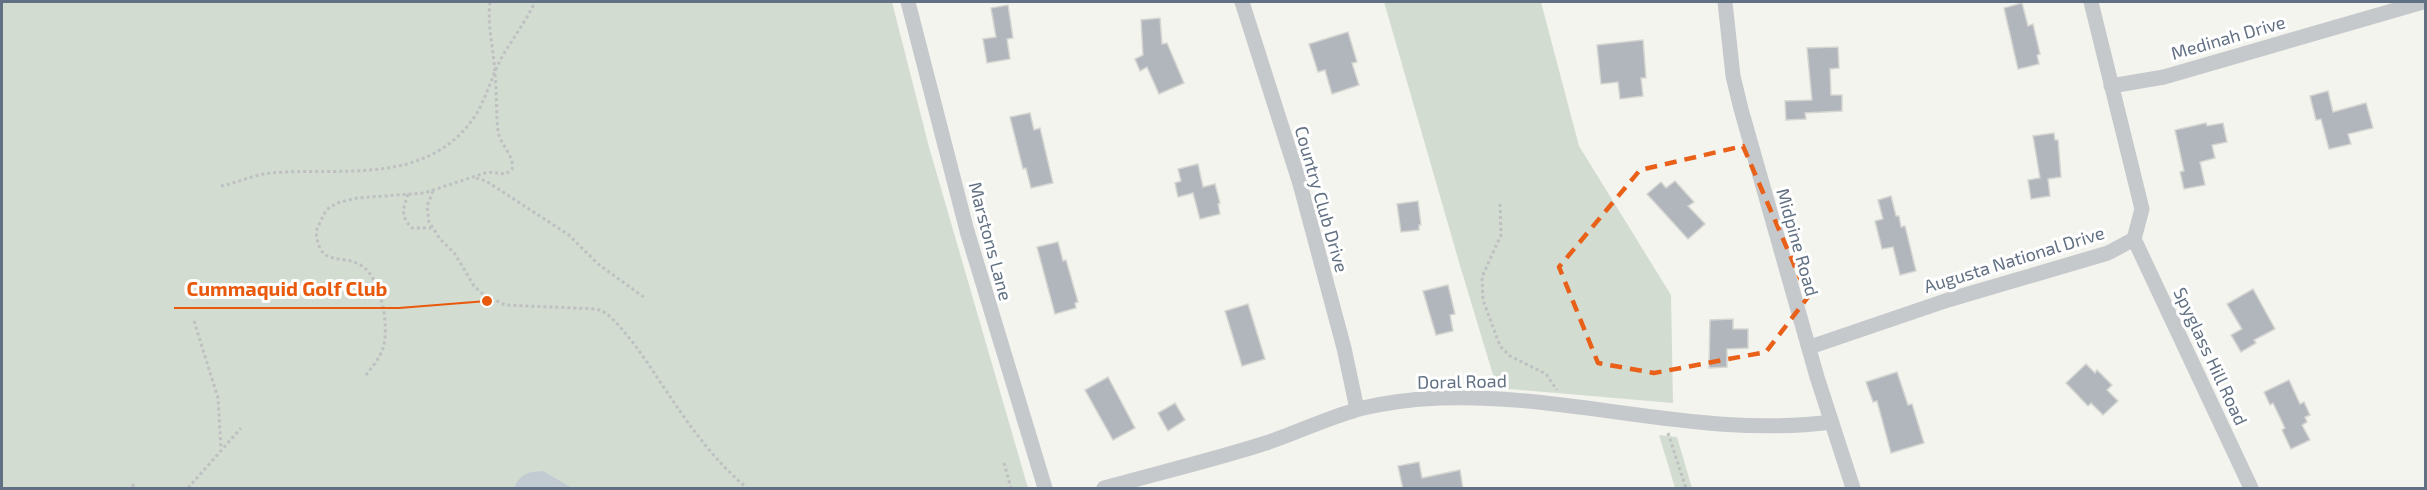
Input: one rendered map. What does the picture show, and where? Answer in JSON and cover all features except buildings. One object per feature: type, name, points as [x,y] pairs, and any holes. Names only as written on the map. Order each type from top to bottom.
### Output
[{"type":"street","name":"Marstons Lane","points":[[908,2],[967,231],[1045,489]]},
{"type":"street","name":"Country Club Drive","points":[[1242,2],[1300,184],[1344,348],[1357,409]]},
{"type":"street","name":"Midpine Road","points":[[1725,2],[1733,76],[1741,109],[1831,422],[1853,489]]},
{"type":"street","points":[[2091,2],[2142,209],[2134,239]]},
{"type":"street","name":"Medinah Drive","points":[[2111,86],[2164,77],[2235,54],[2423,2]]},
{"type":"street","name":"Augusta National Drive","points":[[1810,347],[1948,300],[2108,253],[2134,239]]},
{"type":"street","name":"Spyglass Hill Road","points":[[2134,239],[2252,489]]},
{"type":"street","name":"Doral Road","points":[[1104,489],[1266,443],[1357,409],[1422,399],[1539,401],[1766,427],[1831,422]]},
{"type":"path","points":[[366,375],[379,356],[384,343],[383,301],[370,272],[356,262],[329,257],[321,251],[316,231],[326,210],[337,203],[357,198],[433,191],[488,172],[506,174],[511,172],[513,165],[500,140],[498,130],[490,36],[490,2]]},
{"type":"path","points":[[221,186],[267,174],[362,172],[401,165],[440,151],[465,129],[489,90],[501,59],[535,2]]},
{"type":"path","points":[[474,177],[486,181],[557,226],[621,282],[645,298]]},
{"type":"path","points":[[433,191],[427,206],[431,228],[455,254],[474,286],[494,301],[505,305],[597,309],[606,313],[651,369],[674,404],[713,454],[747,489]]},
{"type":"path","points":[[408,194],[402,210],[406,222],[412,228],[431,228]]},
{"type":"path","points":[[1500,204],[1501,235],[1482,277],[1483,300],[1500,346],[1510,356],[1546,374],[1565,405]]},
{"type":"path","points":[[194,321],[218,398],[221,449]]},
{"type":"path","points":[[1663,417],[1686,489]]},
{"type":"path","points":[[188,489],[241,428]]},
{"type":"path","points":[[1005,463],[1011,489]]},
{"type":"highlighted area","points":[[1743,146],[1808,297],[1766,352],[1654,373],[1598,363],[1559,267],[1640,170]]},
{"type":"shaded area","points":[[2,2],[892,2],[929,147],[1028,488],[2,488]]},
{"type":"shaded area","points":[[1384,2],[1541,2],[1579,146],[1671,295],[1673,403],[1497,388]]},
{"type":"shaded area","points":[[1659,435],[1677,437],[1692,488],[1675,488]]},
{"type":"shaded area","points":[[543,471],[572,488],[514,488],[525,474]]},
{"type":"place","name":"Cummaquid Golf Club","points":[[487,301]]}]
